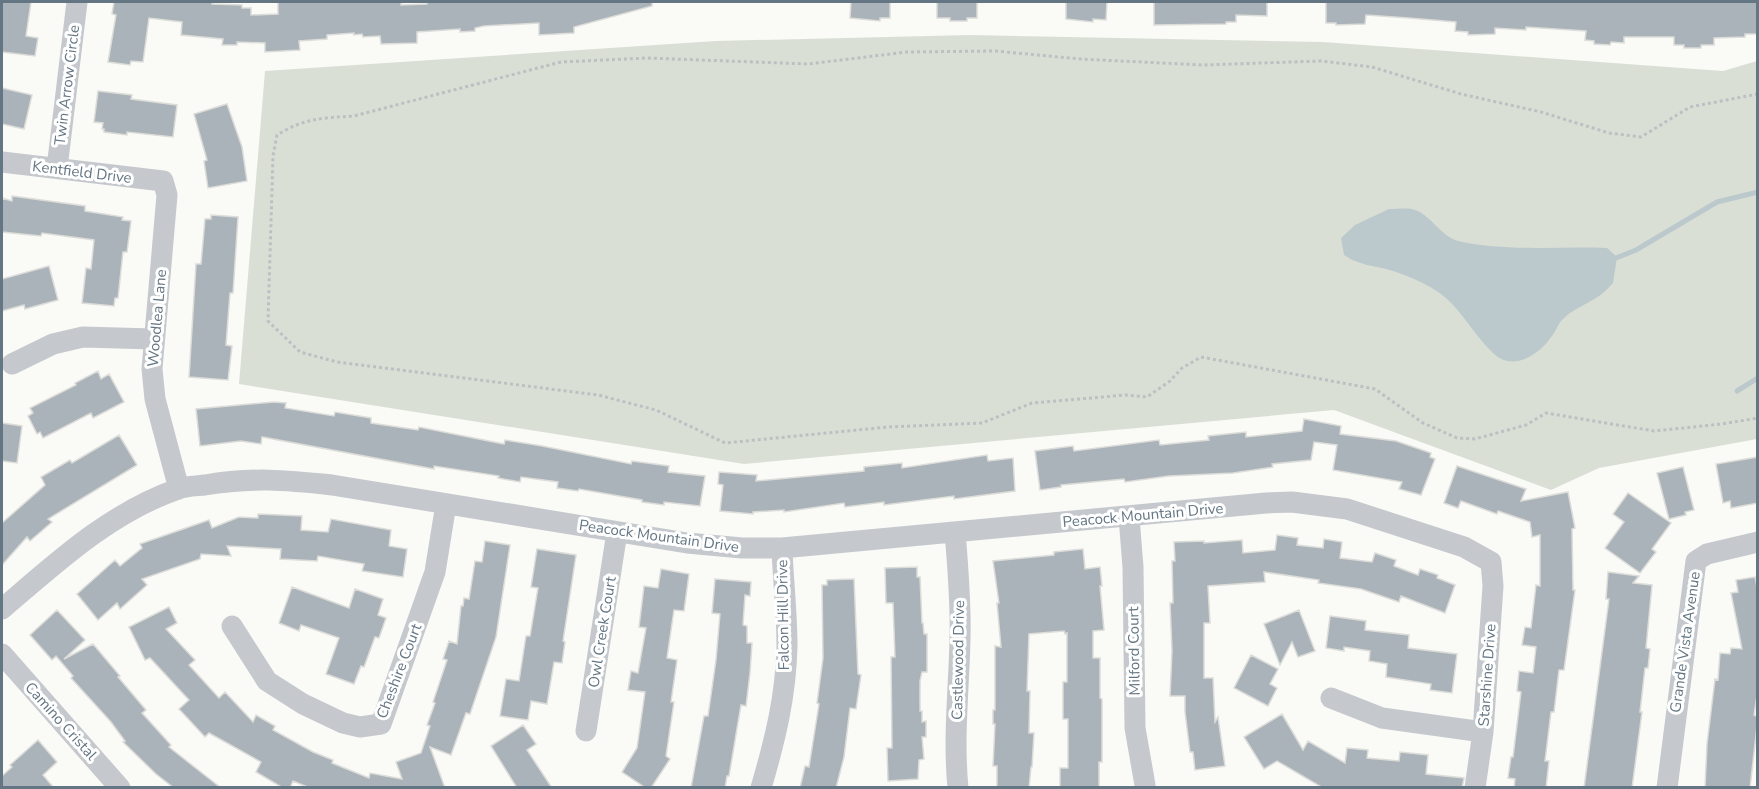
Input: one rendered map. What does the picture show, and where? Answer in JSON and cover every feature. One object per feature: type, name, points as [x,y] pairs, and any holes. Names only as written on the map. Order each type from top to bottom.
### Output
[{"type":"street","name":"Twin Arrow Circle","points":[[57,168],[77,2]]},
{"type":"street","name":"Kentfield Drive","points":[[2,162],[163,181]]},
{"type":"street","name":"Woodlea Lane","points":[[163,181],[167,195],[152,369],[154,399],[179,489]]},
{"type":"street","points":[[12,364],[53,344],[83,337],[153,339]]},
{"type":"street","name":"Peacock Mountain Drive","points":[[2,609],[91,534],[124,515],[179,489],[237,479],[279,479],[687,543],[741,548],[782,548],[1129,517],[1266,502],[1319,504],[1347,509],[1453,544],[1491,562]]},
{"type":"street","name":"Cheshire Court","points":[[232,626],[267,681],[303,704],[344,723],[360,727],[381,724],[435,572],[446,504]]},
{"type":"street","name":"Milford Court","points":[[1129,517],[1133,567],[1135,728],[1145,785]]},
{"type":"street","name":"Owl Creek Court","points":[[586,731],[617,532]]},
{"type":"street","name":"Castlewood Drive","points":[[955,532],[960,636],[957,716],[958,788]]},
{"type":"street","name":"Grande Vista Avenue","points":[[1667,788],[1696,561],[1707,554],[1758,542]]},
{"type":"street","name":"Falcon Hill Drive","points":[[761,788],[777,733],[784,690],[787,645],[782,548]]},
{"type":"street","name":"Starshine Drive","points":[[1474,788],[1483,732],[1493,586],[1491,562]]},
{"type":"street","name":"Camino Cristal","points":[[2,654],[118,787]]},
{"type":"street","points":[[1331,698],[1382,718],[1483,732]]},
{"type":"path","points":[[1758,94],[1690,107],[1641,137],[1609,133],[1541,112],[1461,94],[1372,67],[1321,61],[1203,65],[1080,59],[995,51],[907,52],[808,64],[647,58],[561,62],[354,116],[319,118],[296,124],[277,135],[273,156],[268,321],[300,352],[318,357],[337,362],[445,377],[598,394],[656,410],[724,442],[888,427],[982,423],[1032,403],[1126,395],[1148,397],[1170,381],[1182,368],[1201,357],[1375,389],[1423,423],[1457,438],[1475,439],[1526,425],[1546,413],[1654,431],[1758,418]]},
{"type":"shaded area","points":[[970,35],[1323,42],[1723,71],[1757,61],[1757,439],[1599,468],[1551,490],[1334,410],[744,464],[239,384],[265,71],[716,41]]},
{"type":"shaded area","points":[[1389,209],[1418,211],[1458,241],[1513,248],[1607,248],[1617,257],[1613,283],[1599,296],[1566,316],[1547,343],[1533,355],[1525,359],[1508,361],[1492,352],[1455,307],[1436,290],[1407,276],[1363,264],[1344,255],[1341,238],[1355,225]]},
{"type":"building","points":[[2,2],[31,2],[26,36],[38,38],[35,56],[2,52]]},
{"type":"building","points":[[114,2],[213,2],[212,4],[242,5],[242,8],[251,8],[251,15],[278,14],[278,2],[401,2],[401,5],[427,4],[427,2],[652,2],[652,6],[574,27],[574,33],[539,35],[539,23],[484,26],[475,28],[475,31],[460,32],[460,29],[417,32],[417,43],[381,44],[380,36],[363,37],[362,34],[354,35],[354,33],[327,35],[327,39],[299,41],[300,50],[265,52],[265,43],[237,42],[237,45],[222,45],[223,39],[181,35],[182,22],[149,18],[143,62],[131,61],[130,65],[108,62],[116,15],[112,14]]},
{"type":"building","points":[[851,2],[890,2],[890,18],[880,18],[880,21],[850,18]]},
{"type":"building","points":[[937,2],[977,2],[977,18],[967,18],[967,21],[950,21],[950,18],[937,18]]},
{"type":"building","points":[[1066,2],[1107,2],[1106,20],[1093,19],[1093,22],[1066,19]]},
{"type":"building","points":[[1154,2],[1267,2],[1267,16],[1236,15],[1236,22],[1226,22],[1226,24],[1154,25]]},
{"type":"building","points":[[1326,2],[1757,2],[1758,34],[1745,34],[1745,37],[1714,38],[1714,45],[1701,45],[1701,48],[1684,48],[1684,45],[1674,45],[1674,37],[1624,37],[1624,43],[1594,44],[1594,41],[1585,40],[1586,31],[1526,27],[1526,30],[1495,28],[1495,34],[1468,35],[1468,32],[1455,31],[1456,22],[1409,18],[1366,15],[1365,24],[1326,23]]},
{"type":"building","points":[[2,88],[32,95],[24,129],[2,124]]},
{"type":"building","points":[[98,91],[132,95],[131,99],[177,105],[173,137],[104,132],[103,123],[94,122]]},
{"type":"building","points":[[227,104],[242,147],[247,181],[208,188],[204,161],[207,160],[194,114]]},
{"type":"building","points":[[12,196],[85,206],[85,211],[123,217],[122,220],[131,221],[127,252],[123,252],[118,298],[115,298],[114,306],[82,303],[86,268],[91,269],[94,240],[42,233],[41,236],[2,232],[2,198],[12,201]]},
{"type":"building","points":[[211,215],[238,217],[233,293],[230,293],[226,345],[232,346],[228,380],[189,377],[196,264],[201,264],[205,219],[211,219]]},
{"type":"building","points":[[49,266],[58,300],[25,309],[24,305],[2,311],[2,279]]},
{"type":"building","points":[[98,371],[101,379],[109,374],[124,402],[93,418],[91,413],[43,438],[40,432],[37,434],[28,416],[33,413],[30,408]]},
{"type":"building","points":[[286,403],[285,408],[334,416],[335,412],[371,418],[371,423],[418,430],[419,427],[504,444],[505,440],[631,464],[632,461],[669,466],[668,472],[705,476],[700,506],[642,502],[642,500],[579,489],[578,491],[557,488],[558,482],[521,477],[520,482],[498,478],[499,476],[434,466],[434,469],[262,437],[261,444],[241,441],[200,446],[196,409]]},
{"type":"building","points":[[1304,419],[1341,426],[1340,434],[1396,441],[1431,453],[1430,457],[1435,459],[1421,495],[1399,489],[1402,482],[1333,470],[1337,445],[1314,442],[1311,460],[1272,464],[1273,467],[1233,473],[1061,485],[1061,487],[1040,490],[1035,451],[1073,446],[1074,451],[1159,440],[1160,445],[1209,440],[1208,436],[1246,432],[1246,437],[1302,431]]},
{"type":"building","points":[[2,423],[22,426],[17,463],[2,461]]},
{"type":"building","points":[[119,435],[137,465],[48,519],[52,522],[30,541],[27,537],[2,565],[2,523],[45,485],[41,477],[70,460],[72,463]]},
{"type":"building","points":[[987,455],[988,461],[1013,458],[1015,491],[884,505],[884,502],[845,507],[844,503],[784,512],[784,510],[753,512],[753,514],[720,511],[723,485],[718,484],[719,472],[757,475],[756,481],[864,471],[864,467],[902,463],[902,468]]},
{"type":"building","points":[[1758,457],[1758,503],[1731,508],[1730,501],[1723,503],[1716,464]]},
{"type":"building","points":[[1457,466],[1526,489],[1521,501],[1568,492],[1575,528],[1572,529],[1573,590],[1575,590],[1564,670],[1559,670],[1554,712],[1551,712],[1545,761],[1549,761],[1546,788],[1514,788],[1515,779],[1508,778],[1511,757],[1513,757],[1521,692],[1517,691],[1519,671],[1533,673],[1536,647],[1522,645],[1525,627],[1531,628],[1536,585],[1540,586],[1540,535],[1532,537],[1530,522],[1498,511],[1497,514],[1461,501],[1458,508],[1444,503]]},
{"type":"building","points":[[1683,467],[1694,510],[1685,512],[1686,515],[1669,519],[1657,473]]},
{"type":"building","points":[[1628,493],[1671,523],[1652,549],[1656,552],[1640,573],[1605,548],[1624,522],[1613,514]]},
{"type":"building","points":[[258,514],[302,516],[301,530],[328,532],[331,519],[391,530],[389,546],[407,549],[403,577],[362,571],[364,564],[318,556],[317,561],[280,559],[281,549],[227,546],[231,556],[201,554],[200,559],[142,579],[147,585],[120,609],[117,603],[98,620],[77,594],[115,560],[120,566],[142,548],[140,544],[209,520],[212,528],[239,517],[258,518]]},
{"type":"building","points":[[1277,535],[1298,538],[1297,545],[1323,548],[1324,539],[1342,542],[1340,558],[1372,562],[1375,553],[1396,560],[1394,566],[1418,575],[1420,569],[1438,575],[1437,578],[1455,585],[1445,613],[1401,596],[1399,602],[1361,589],[1264,572],[1265,582],[1208,586],[1210,623],[1204,623],[1204,678],[1213,678],[1215,722],[1218,717],[1225,766],[1195,770],[1193,752],[1190,752],[1185,696],[1170,696],[1172,651],[1170,603],[1173,603],[1174,542],[1204,541],[1204,543],[1242,540],[1243,553],[1275,550]]},
{"type":"building","points":[[485,541],[510,545],[496,637],[470,714],[466,713],[451,755],[430,747],[445,788],[310,788],[293,781],[290,788],[283,788],[256,772],[261,762],[209,733],[205,737],[179,709],[189,700],[150,658],[145,660],[129,627],[169,607],[177,623],[166,629],[195,660],[189,665],[219,698],[225,692],[253,722],[256,715],[275,726],[273,730],[333,760],[332,763],[369,778],[370,773],[402,779],[396,762],[421,753],[430,726],[427,725],[435,703],[433,702],[447,660],[443,659],[449,641],[457,644],[461,606],[463,606],[464,598],[469,599],[475,561],[482,562]]},
{"type":"building","points":[[537,549],[576,555],[563,641],[565,642],[562,663],[554,662],[547,704],[531,701],[528,720],[500,716],[506,679],[519,681],[526,636],[530,636],[538,588],[531,587]]},
{"type":"building","points":[[1083,549],[1085,569],[1100,567],[1102,586],[1100,586],[1104,630],[1093,631],[1093,658],[1100,658],[1100,698],[1102,699],[1102,762],[1099,762],[1099,788],[1060,788],[1060,768],[1068,768],[1068,719],[1063,719],[1063,682],[1067,682],[1067,633],[1065,634],[1064,631],[1029,634],[1027,691],[1030,691],[1029,733],[1034,733],[1029,788],[997,788],[997,766],[993,766],[995,724],[993,724],[993,710],[995,710],[995,646],[1001,647],[997,603],[999,603],[993,561],[1054,555],[1054,552]]},
{"type":"building","points":[[917,567],[917,577],[920,577],[922,623],[924,634],[927,634],[927,672],[922,672],[920,681],[920,711],[922,711],[922,722],[926,721],[926,737],[922,737],[924,759],[919,760],[918,779],[888,781],[887,748],[892,748],[891,657],[895,657],[893,603],[886,603],[885,568]]},
{"type":"building","points":[[661,569],[689,574],[684,611],[674,610],[667,658],[677,660],[671,702],[674,702],[666,756],[670,759],[651,788],[646,788],[622,772],[637,748],[645,692],[628,690],[631,671],[638,673],[646,628],[639,627],[644,586],[658,588]]},
{"type":"building","points":[[1608,572],[1639,576],[1633,583],[1652,585],[1646,648],[1650,649],[1648,668],[1645,668],[1632,788],[1584,788],[1609,599],[1606,599]]},
{"type":"building","points":[[1755,577],[1758,592],[1758,689],[1754,715],[1758,717],[1750,788],[1705,788],[1707,744],[1715,679],[1718,680],[1720,653],[1730,654],[1731,648],[1742,649],[1731,593],[1738,592],[1736,580]]},
{"type":"building","points":[[715,579],[751,582],[750,596],[745,595],[743,625],[747,626],[747,643],[752,643],[750,673],[746,706],[741,705],[725,788],[691,788],[704,716],[708,716],[716,660],[720,614],[712,613]]},
{"type":"building","points":[[854,579],[858,674],[861,675],[856,709],[850,708],[844,757],[836,788],[800,788],[805,766],[809,767],[819,704],[817,703],[823,658],[822,585],[827,585],[827,580]]},
{"type":"building","points":[[292,587],[349,608],[355,589],[383,599],[378,615],[386,618],[379,638],[375,637],[364,667],[361,666],[354,684],[326,674],[339,638],[301,625],[299,631],[279,623]]},
{"type":"building","points":[[57,610],[85,640],[64,659],[93,644],[146,710],[142,713],[171,745],[169,747],[221,788],[174,788],[123,742],[125,741],[111,722],[71,678],[73,676],[56,656],[52,660],[30,635]]},
{"type":"building","points":[[1299,610],[1315,651],[1298,657],[1292,642],[1280,665],[1264,624]]},
{"type":"building","points":[[1330,616],[1366,621],[1365,630],[1409,635],[1408,648],[1457,654],[1452,693],[1430,690],[1431,684],[1386,677],[1387,664],[1369,661],[1370,651],[1344,647],[1344,651],[1326,648]]},
{"type":"building","points":[[1251,655],[1278,669],[1270,684],[1277,688],[1268,706],[1234,688]]},
{"type":"building","points":[[1282,714],[1303,750],[1308,741],[1345,763],[1347,748],[1368,750],[1367,758],[1399,761],[1400,752],[1428,755],[1426,774],[1464,778],[1462,788],[1323,788],[1277,761],[1264,769],[1244,737]]},
{"type":"building","points":[[523,725],[536,744],[527,750],[552,788],[517,788],[491,746]]},
{"type":"building","points":[[38,740],[57,762],[43,775],[54,788],[2,788],[2,776],[12,767],[10,765]]},
{"type":"waterway","points":[[1611,260],[1636,250],[1717,202],[1758,192]]},
{"type":"waterway","points":[[1737,391],[1758,378]]}]
